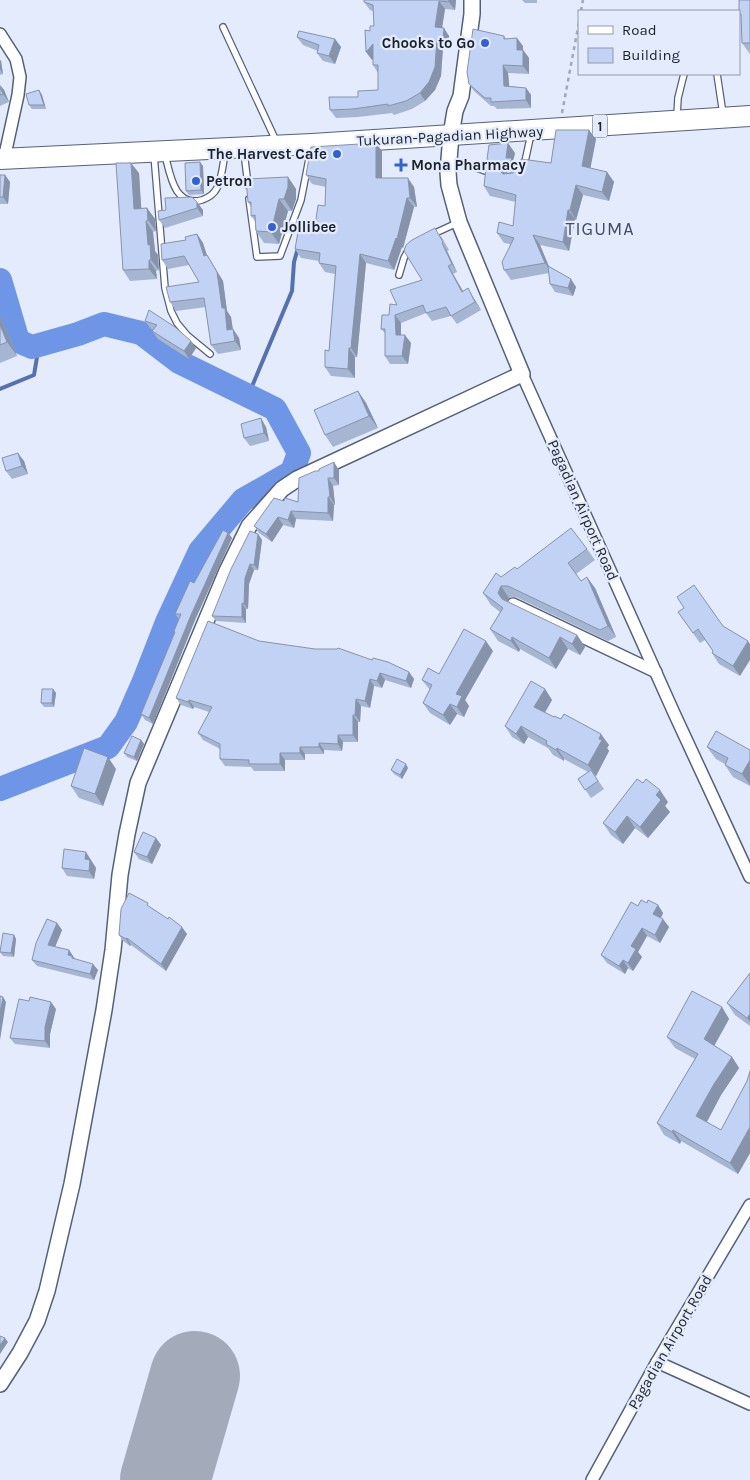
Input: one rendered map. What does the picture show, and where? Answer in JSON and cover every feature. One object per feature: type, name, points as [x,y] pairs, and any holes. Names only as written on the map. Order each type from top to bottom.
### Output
[{"type":"highway","name":"Tukuran-Pagadian Highway","points":[[2,159],[158,150],[278,146],[750,116]]},
{"type":"street","points":[[464,44],[467,0]]},
{"type":"street","points":[[464,44],[472,0]]},
{"type":"street","points":[[0,34],[16,59],[20,77],[2,159]]},
{"type":"street","name":"Pagadian Airport Road","points":[[464,44],[461,96],[455,111],[448,158],[449,185],[459,222],[522,374],[750,877]]},
{"type":"street","points":[[0,1384],[20,1353],[37,1321],[47,1290],[72,1184],[104,1010],[113,950],[120,874],[138,784],[227,571],[248,526],[282,489],[297,479],[522,374]]},
{"type":"street","points":[[513,604],[656,672]]},
{"type":"street","name":"Pagadian Airport Road","points":[[592,1480],[657,1362],[750,1205]]},
{"type":"street","points":[[657,1362],[750,1404]]},
{"type":"lane","points":[[223,27],[278,146]]},
{"type":"lane","points":[[676,121],[678,98],[684,75]]},
{"type":"lane","points":[[717,75],[724,118]]},
{"type":"lane","points":[[521,176],[532,130]]},
{"type":"lane","points":[[235,148],[257,257],[280,256],[301,200],[312,144]]},
{"type":"lane","points":[[158,150],[177,192],[186,199],[198,201],[209,196],[218,187],[235,148]]},
{"type":"lane","points":[[158,150],[166,288],[171,311],[177,323],[187,335],[210,354]]},
{"type":"lane","points":[[448,158],[493,173]]},
{"type":"lane","points":[[423,239],[459,222]]},
{"type":"lane","points":[[399,275],[408,250],[415,244]]},
{"type":"path","points":[[559,129],[578,27]]},
{"type":"building","points":[[364,0],[449,0],[449,2],[439,1],[435,27],[444,28],[443,39],[437,39],[435,67],[429,82],[420,93],[406,101],[388,106],[388,104],[330,110],[329,97],[358,97],[358,91],[378,90],[378,65],[373,65],[373,44],[366,52],[365,30],[370,31],[370,26],[374,26],[373,5],[364,2]]},
{"type":"building","points":[[739,0],[750,0],[750,43],[742,43],[741,14]]},
{"type":"building","points":[[473,29],[504,36],[504,39],[517,38],[517,50],[523,50],[523,66],[503,65],[504,86],[526,88],[526,100],[491,102],[491,98],[485,98],[469,84],[467,72]]},
{"type":"building","points":[[299,31],[335,39],[329,56],[317,53],[319,45],[297,37]]},
{"type":"building","points":[[39,90],[44,105],[29,105],[26,94]]},
{"type":"building","points":[[556,130],[589,130],[582,166],[607,172],[602,192],[576,185],[570,210],[568,210],[563,242],[533,235],[545,263],[504,270],[502,262],[514,238],[497,233],[499,222],[513,226],[516,195],[484,186],[486,168],[491,165],[487,159],[489,145],[508,143],[506,158],[512,158],[510,164],[502,166],[500,171],[503,174],[513,173],[518,169],[521,159],[551,163]]},
{"type":"building","points":[[376,143],[376,178],[408,178],[410,198],[407,198],[397,239],[388,261],[360,254],[348,369],[325,367],[325,350],[329,351],[336,266],[319,263],[320,253],[295,249],[298,232],[314,234],[318,205],[325,206],[326,179],[306,175],[311,147]]},
{"type":"building","name":"Petron","points":[[200,162],[201,190],[186,191],[185,163]]},
{"type":"building","points":[[116,163],[131,163],[134,209],[147,208],[148,220],[146,221],[151,260],[149,260],[149,269],[123,270]]},
{"type":"building","points":[[0,175],[5,175],[3,197],[0,197]]},
{"type":"building","points":[[288,177],[288,187],[284,199],[279,199],[271,232],[256,231],[255,215],[251,216],[251,202],[248,202],[246,179]]},
{"type":"building","points":[[192,197],[197,202],[197,208],[159,220],[158,211],[166,210],[165,198]]},
{"type":"building","points":[[435,228],[452,264],[448,266],[462,292],[468,288],[475,302],[451,316],[446,307],[426,313],[423,305],[395,315],[396,335],[405,335],[402,356],[385,356],[385,329],[381,329],[382,315],[389,315],[390,304],[397,305],[390,290],[422,280],[404,251],[406,245]]},
{"type":"building","points":[[197,234],[204,256],[207,255],[217,272],[222,308],[225,308],[227,330],[233,329],[235,341],[211,345],[204,298],[170,302],[166,287],[199,282],[184,256],[162,260],[161,244],[186,240],[185,237]]},
{"type":"building","points":[[548,266],[571,279],[568,288],[550,284]]},
{"type":"building","points":[[149,310],[175,327],[191,341],[184,351],[152,331],[157,325],[145,321]]},
{"type":"building","points":[[0,325],[7,342],[0,345]]},
{"type":"building","points":[[358,391],[369,416],[325,435],[314,410]]},
{"type":"building","points":[[261,418],[264,433],[244,438],[241,424]]},
{"type":"building","points":[[18,453],[22,466],[6,471],[2,458]]},
{"type":"building","points":[[334,462],[334,478],[328,478],[330,497],[328,497],[328,513],[291,511],[288,520],[278,517],[266,534],[254,526],[274,498],[284,501],[285,498],[298,502],[299,478],[319,471],[319,469]]},
{"type":"building","points":[[571,528],[587,549],[568,563],[581,581],[587,577],[608,626],[600,630],[508,586],[501,586],[498,593],[502,599],[577,635],[572,644],[560,637],[549,658],[512,637],[511,641],[490,629],[503,608],[483,593],[496,573],[501,577],[515,567],[517,569]]},
{"type":"building","points":[[223,530],[228,533],[191,615],[149,718],[141,714],[181,614],[175,614],[190,581],[194,583]]},
{"type":"building","points":[[250,531],[258,534],[254,565],[250,564],[245,578],[242,617],[212,616],[231,569]]},
{"type":"building","points":[[694,585],[723,626],[748,641],[733,666],[712,653],[713,651],[698,629],[693,633],[678,612],[684,608],[677,597]]},
{"type":"building","points":[[208,621],[259,641],[315,649],[338,648],[372,660],[373,658],[388,662],[409,672],[406,681],[380,673],[377,681],[370,679],[365,701],[356,699],[355,715],[353,715],[353,735],[338,735],[338,744],[319,743],[319,747],[300,747],[300,753],[280,753],[280,764],[249,764],[249,760],[220,759],[220,744],[198,733],[212,707],[176,698]]},
{"type":"building","points":[[464,629],[486,641],[456,694],[462,696],[457,707],[450,704],[443,715],[423,703],[432,685],[422,680],[428,668],[439,674]]},
{"type":"building","points":[[531,681],[545,689],[534,707],[561,719],[564,714],[601,734],[599,739],[602,740],[588,765],[557,748],[556,750],[546,744],[547,741],[521,726],[516,734],[505,726]]},
{"type":"building","points":[[42,689],[53,689],[52,703],[41,703]]},
{"type":"building","points":[[716,731],[750,750],[750,760],[742,774],[725,765],[728,758],[707,747]]},
{"type":"building","points":[[132,736],[141,740],[134,757],[124,753]]},
{"type":"building","points":[[84,748],[108,757],[95,794],[71,786]]},
{"type":"building","points":[[397,759],[406,764],[400,775],[391,770]]},
{"type":"building","points":[[591,770],[598,781],[585,790],[578,779]]},
{"type":"building","points":[[637,779],[643,783],[646,779],[660,790],[656,795],[661,800],[640,827],[627,816],[615,832],[603,823]]},
{"type":"building","points":[[143,832],[156,838],[147,857],[134,852]]},
{"type":"building","points":[[64,849],[86,852],[85,859],[90,860],[89,871],[62,868]]},
{"type":"building","points":[[129,893],[148,903],[147,905],[168,919],[169,917],[182,927],[161,964],[127,938],[119,935],[121,909]]},
{"type":"building","points":[[641,900],[647,903],[648,900],[658,905],[653,914],[663,919],[655,935],[642,928],[631,946],[636,949],[628,963],[623,960],[619,966],[601,955],[631,902],[638,906]]},
{"type":"building","points":[[47,919],[57,923],[48,945],[69,950],[68,955],[72,956],[72,958],[93,964],[90,974],[32,960],[36,943]]},
{"type":"building","points":[[3,933],[14,935],[11,953],[0,952]]},
{"type":"building","points":[[750,973],[750,1014],[747,1018],[727,1003]]},
{"type":"building","points":[[692,991],[722,1007],[704,1039],[732,1057],[696,1116],[721,1130],[747,1081],[750,1071],[750,1127],[730,1163],[673,1130],[672,1132],[657,1123],[698,1054],[667,1037]]},
{"type":"building","points":[[0,996],[3,997],[0,1013]]},
{"type":"building","points":[[30,997],[51,1002],[45,1027],[45,1041],[10,1038],[19,999],[29,1001]]},
{"type":"building","points":[[0,1336],[5,1338],[0,1345]]},
{"type":"waterway","points":[[301,237],[304,224]]},
{"type":"waterway","points":[[248,396],[292,291],[294,262],[298,248]]},
{"type":"waterway","points":[[0,280],[18,341],[32,347],[78,334],[104,324],[141,333],[179,362],[275,409],[299,453],[292,472],[243,500],[200,551],[167,622],[126,722],[108,747],[0,789]]},
{"type":"waterway","points":[[0,389],[34,375],[39,345]]},
{"type":"runway","points":[[165,1480],[195,1376]]},
{"type":"place","name":"Chooks to Go","points":[[485,43]]},
{"type":"place","name":"The Harvest Cafe","points":[[337,154]]},
{"type":"place","name":"Mona Pharmacy","points":[[401,165]]},
{"type":"place","name":"Petron","points":[[196,181]]},
{"type":"place","name":"Jollibee","points":[[272,227]]},
{"type":"district","name":"TIGUMA","points":[[600,229]]}]
